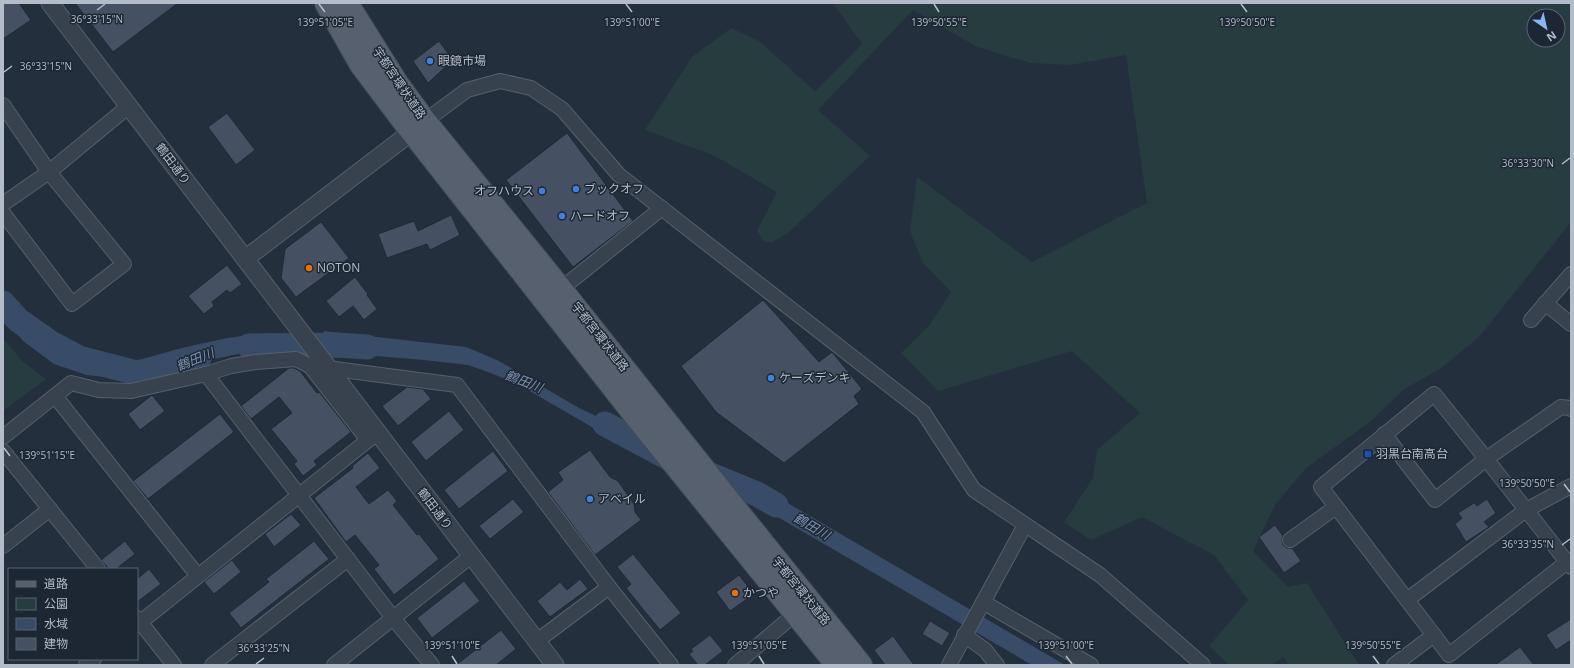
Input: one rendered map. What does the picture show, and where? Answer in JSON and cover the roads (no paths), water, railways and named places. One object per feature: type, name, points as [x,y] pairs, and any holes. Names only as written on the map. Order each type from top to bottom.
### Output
[{"type":"main road","name":"宇都宮環状道路","points":[[326,3],[362,65],[418,126],[561,289],[862,665]]},
{"type":"main road","name":"宇都宮環状道路","points":[[347,3],[397,83],[418,126],[644,426],[837,665]]},
{"type":"street","name":"鶴田通り","points":[[50,3],[316,353],[372,436],[471,556],[555,665]]},
{"type":"street","points":[[245,259],[467,90],[500,81],[531,88],[562,109],[619,175],[923,412],[974,490],[1100,575],[1203,665]]},
{"type":"street","points":[[3,105],[50,172],[124,264],[72,304],[3,213]]},
{"type":"street","points":[[3,204],[50,172],[129,106]]},
{"type":"street","points":[[561,289],[662,208]]},
{"type":"street","points":[[1531,320],[1571,274]]},
{"type":"street","points":[[1545,303],[1571,324]]},
{"type":"street","points":[[3,437],[71,383],[99,390],[131,391],[206,374],[231,366],[256,362],[296,359],[310,366],[372,436],[198,576],[138,622],[174,665]]},
{"type":"street","points":[[327,368],[457,385],[609,587],[671,665]]},
{"type":"street","points":[[206,374],[393,618],[432,665]]},
{"type":"street","points":[[1434,394],[1570,563],[1449,655],[1321,487],[1384,434],[1434,394]]},
{"type":"street","points":[[55,396],[198,576]]},
{"type":"street","points":[[1384,434],[1435,500],[1486,458],[1561,407],[1571,409]]},
{"type":"street","points":[[3,451],[96,568]]},
{"type":"street","points":[[1406,600],[1526,510],[1571,486]]},
{"type":"street","points":[[1290,540],[1336,507]]},
{"type":"street","points":[[3,546],[50,509]]},
{"type":"street","points":[[948,665],[1025,525]]},
{"type":"street","points":[[338,664],[471,556]]},
{"type":"street","points":[[212,665],[348,559]]},
{"type":"street","points":[[537,641],[609,587]]},
{"type":"street","points":[[983,602],[1091,665]]},
{"type":"street","points":[[735,665],[795,614]]},
{"type":"street","points":[[964,635],[985,650],[997,665]]},
{"type":"street","points":[[1394,665],[1434,635]]},
{"type":"water","points":[[3,303],[19,324],[28,332],[57,349],[78,359],[95,364],[116,364],[148,358],[178,349],[238,336],[274,333],[285,348],[261,349],[123,379],[87,375],[54,364],[23,341],[3,316]]},
{"type":"water","points":[[323,331],[466,347],[497,360],[579,408],[628,431],[652,462],[535,394],[513,382],[488,372],[468,365],[339,353]]},
{"type":"water","points":[[740,481],[774,495],[1065,665],[1032,665],[757,505]]},
{"type":"waterway","name":"鶴田川","points":[[3,303],[18,320],[51,343],[79,358],[141,374],[160,373],[199,358]]},
{"type":"waterway","name":"鶴田川","points":[[249,346],[337,345],[367,347]]},
{"type":"waterway","name":"鶴田川","points":[[605,424],[665,456],[757,494],[776,505]]},
{"type":"place","name":"眼鏡市場","points":[[430,61]]},
{"type":"place","name":"ブックオフ","points":[[576,189]]},
{"type":"place","name":"オフハウス","points":[[542,191]]},
{"type":"place","name":"ハードオフ","points":[[562,216]]},
{"type":"place","name":"NOTON","points":[[309,268]]},
{"type":"place","name":"ケーズデンキ","points":[[771,378]]},
{"type":"place","name":"羽黒台南高台","points":[[1368,454]]},
{"type":"place","name":"アベイル","points":[[590,499]]},
{"type":"place","name":"かつや","points":[[735,593]]}]
